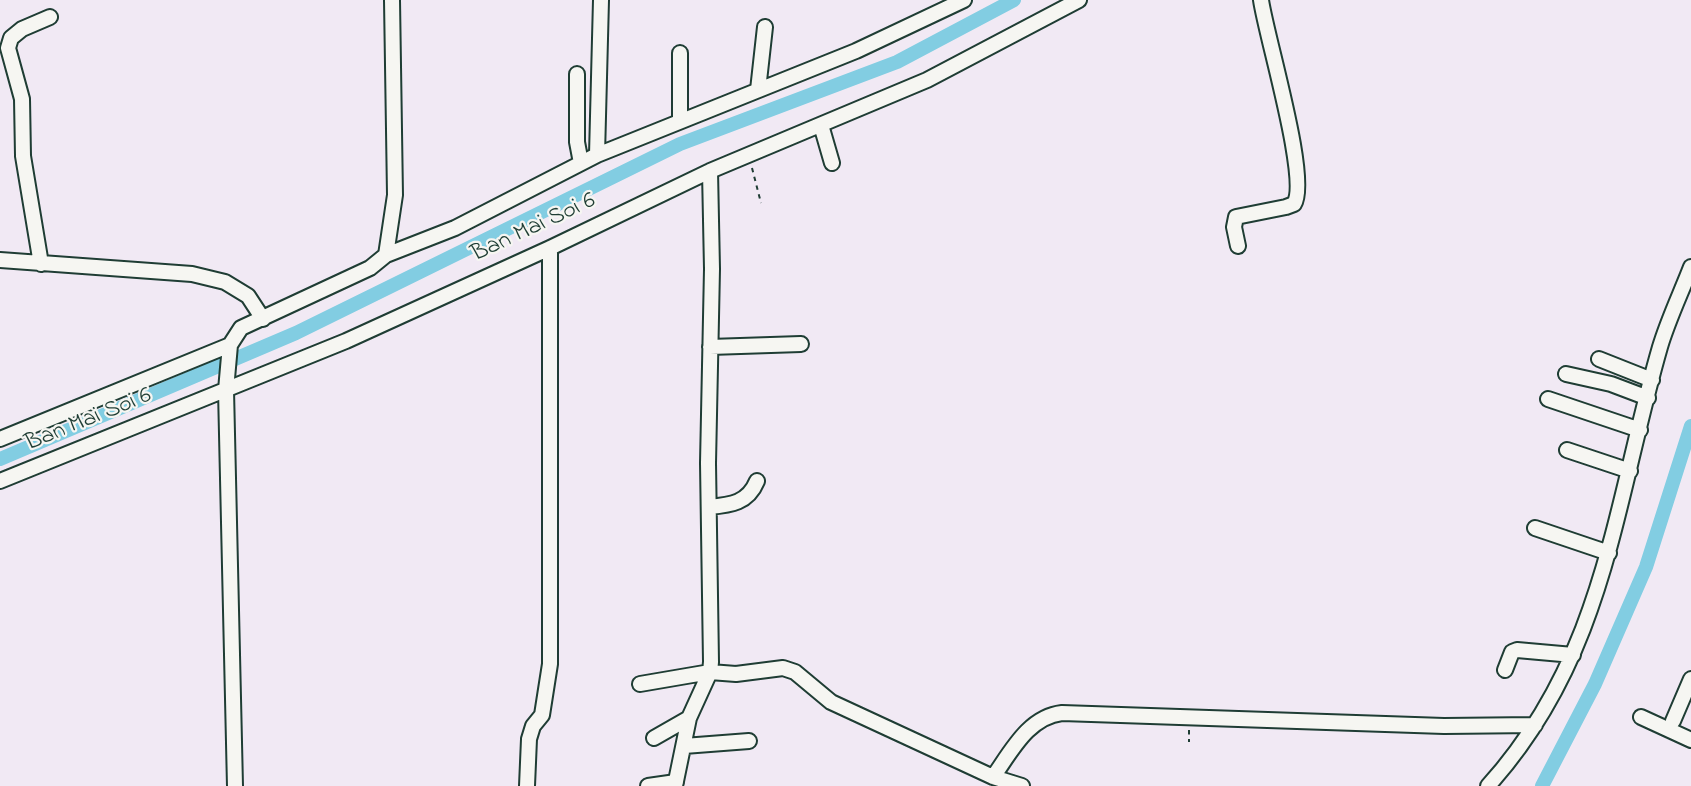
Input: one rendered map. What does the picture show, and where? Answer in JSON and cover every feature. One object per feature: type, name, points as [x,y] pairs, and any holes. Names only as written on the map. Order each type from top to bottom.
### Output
[{"type":"street","points":[[386,255],[395,195],[392,0]]},
{"type":"street","points":[[597,155],[602,0]]},
{"type":"street","points":[[235,786],[226,385],[229,350],[241,328],[370,268],[386,255],[455,228],[597,155],[915,25],[964,0]]},
{"type":"street","name":"Ban Mai Soi 6","points":[[0,481],[226,385],[346,341],[550,248],[710,171],[927,80],[1079,0]]},
{"type":"street","points":[[1238,246],[1234,227],[1236,217],[1287,207],[1294,204],[1299,192],[1290,133],[1261,0]]},
{"type":"street","points":[[41,264],[23,156],[22,99],[8,48],[11,38],[22,29],[50,17]]},
{"type":"street","points":[[758,90],[765,27]]},
{"type":"street","points":[[680,53],[680,121]]},
{"type":"street","points":[[577,74],[577,142],[581,163]]},
{"type":"street","points":[[821,125],[832,163]]},
{"type":"street","points":[[648,786],[676,784],[689,718],[710,672],[710,171]]},
{"type":"street","points":[[527,786],[529,739],[533,726],[542,715],[550,664],[550,248]]},
{"type":"street","points":[[0,260],[192,274],[225,282],[248,296],[263,319]]},
{"type":"street","points":[[1488,786],[1524,743],[1574,655],[1609,553],[1661,346],[1691,267]]},
{"type":"street","points":[[710,347],[801,344]]},
{"type":"street","points":[[0,439],[229,350]]},
{"type":"street","points":[[1599,359],[1652,380]]},
{"type":"street","points":[[1566,374],[1611,384],[1648,398]]},
{"type":"street","points":[[1548,399],[1640,430]]},
{"type":"street","points":[[1567,450],[1630,471]]},
{"type":"street","points":[[709,507],[733,505],[753,492],[757,481]]},
{"type":"street","points":[[1535,528],[1609,553]]},
{"type":"street","points":[[1505,670],[1512,652],[1517,650],[1574,655]]},
{"type":"street","points":[[640,684],[710,672],[736,674],[783,668],[795,672],[831,702],[993,777],[1022,786]]},
{"type":"street","points":[[1672,721],[1691,679]]},
{"type":"street","points":[[993,777],[1027,731],[1048,715],[1062,713],[1444,726],[1535,724]]},
{"type":"street","points":[[1641,717],[1691,740]]},
{"type":"street","points":[[654,738],[689,718]]},
{"type":"street","points":[[684,746],[749,741]]},
{"type":"path","points":[[748,154],[761,203]]},
{"type":"waterway","points":[[0,459],[296,333],[680,144],[897,62],[1014,0]]},
{"type":"waterway","points":[[1542,786],[1595,684],[1646,567],[1691,426]]}]
